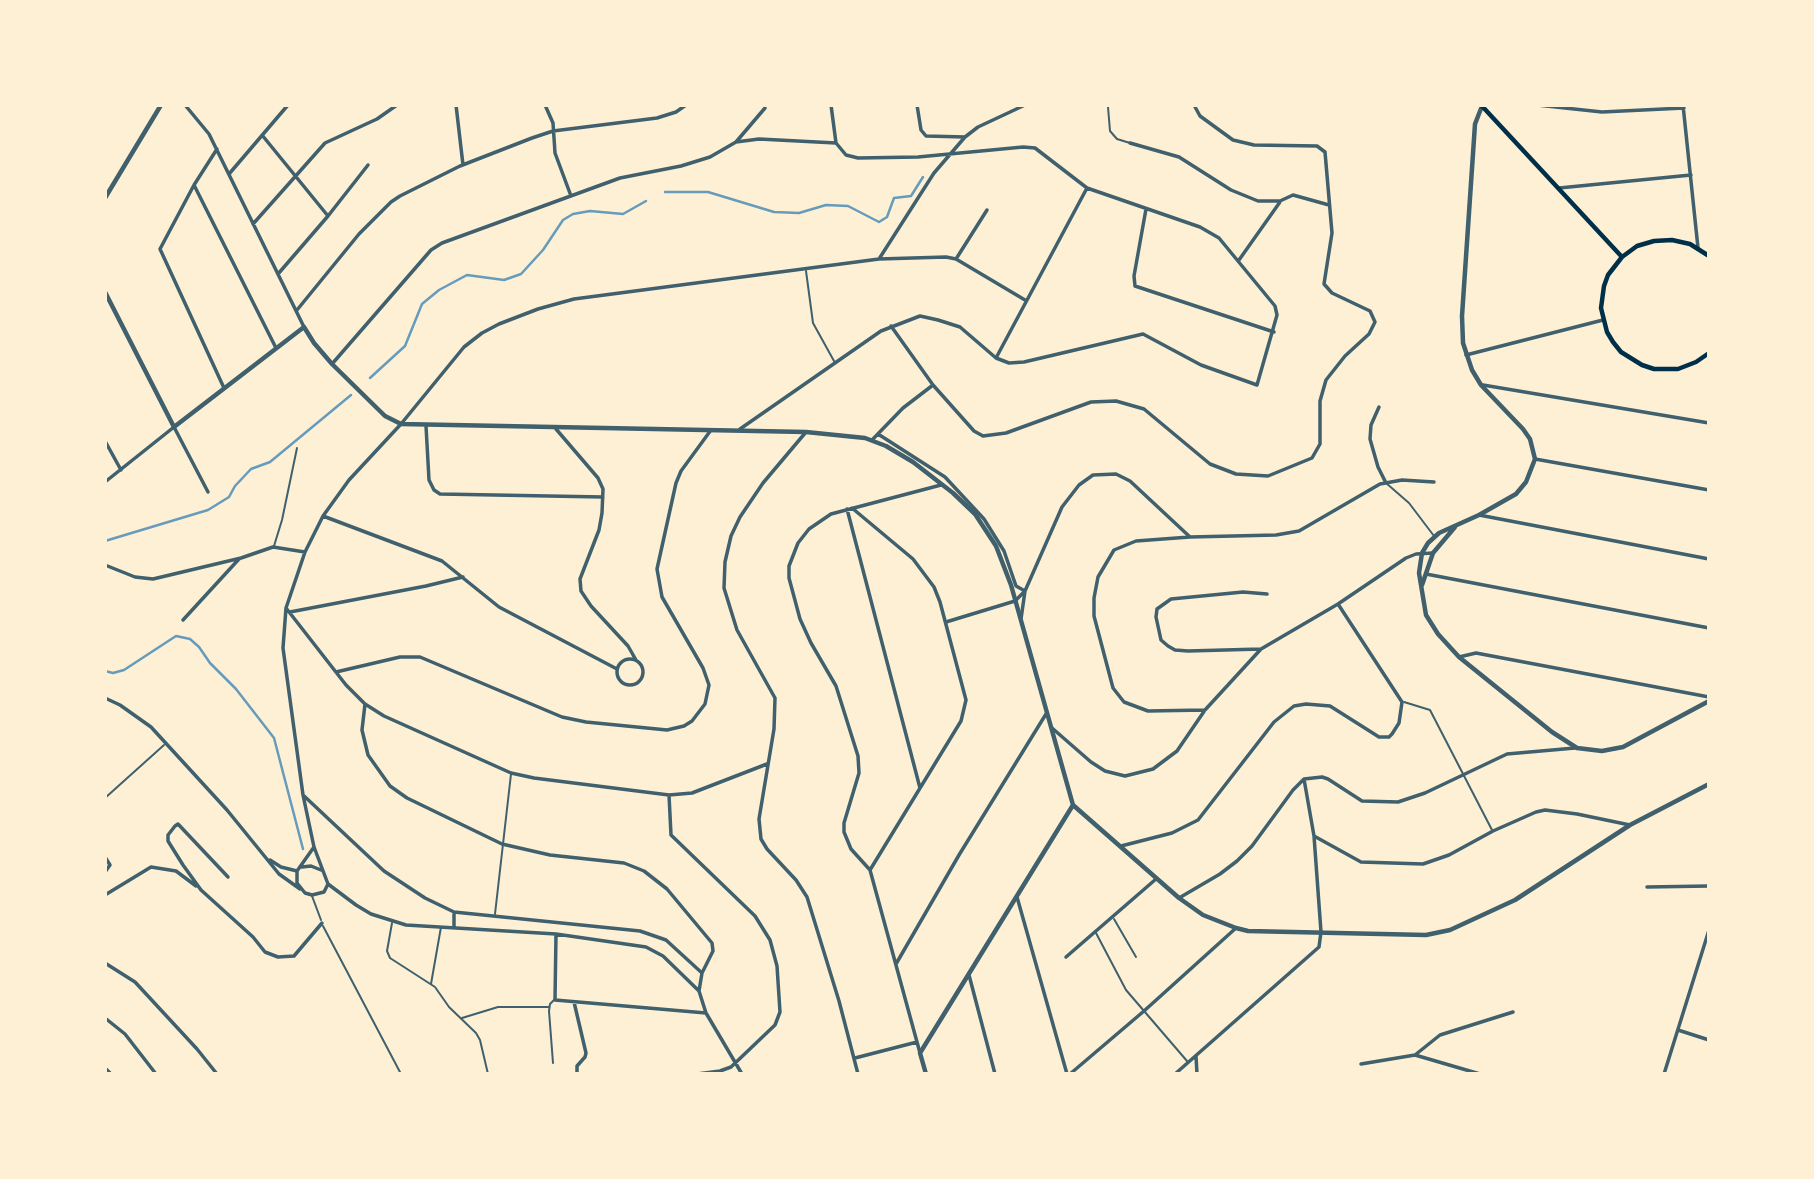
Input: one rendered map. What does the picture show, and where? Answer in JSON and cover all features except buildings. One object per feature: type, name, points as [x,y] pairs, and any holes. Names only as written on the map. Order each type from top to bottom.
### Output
[{"type":"main road","points":[[1483,105],[1622,257]]},
{"type":"main road","points":[[1708,357],[1678,369],[1654,369],[1642,365],[1621,352],[1613,342],[1603,320],[1602,297],[1614,265],[1637,246],[1663,240],[1681,242],[1698,248],[1709,256]]},
{"type":"street","points":[[105,198],[162,105]]},
{"type":"street","points":[[185,105],[203,125],[217,149],[314,343],[385,416],[401,424],[426,426],[842,434],[872,440],[913,462],[943,484],[975,514],[1006,569],[1073,805],[1156,879],[1203,915],[1236,928],[1426,935],[1450,930],[1515,900],[1630,825],[1709,784]]},
{"type":"street","points":[[229,174],[288,105]]},
{"type":"street","points":[[253,224],[325,143],[377,119],[397,105]]},
{"type":"street","points":[[456,105],[463,165]]},
{"type":"street","points":[[545,105],[551,116],[553,146],[571,196]]},
{"type":"street","points":[[296,310],[359,234],[391,202],[463,165],[553,131],[657,118],[676,112],[685,105]]},
{"type":"street","points":[[332,364],[431,250],[455,237],[620,178],[681,166],[710,157],[736,142],[765,108],[764,105]]},
{"type":"street","points":[[739,430],[834,361],[891,326],[919,316],[965,330],[996,358],[1009,363],[1024,362],[1143,334],[1201,365],[1257,385],[1274,332],[1277,315],[1275,306],[1239,260],[1210,232],[1087,188],[1035,148],[947,156],[850,157],[842,152],[836,143],[831,105]]},
{"type":"street","points":[[917,105],[921,130],[929,137],[965,137]]},
{"type":"street","points":[[878,259],[947,156],[965,137],[978,127],[1013,113],[1025,105]]},
{"type":"street","points":[[891,326],[933,385],[974,431],[983,436],[1006,433],[1090,402],[1116,401],[1144,409],[1210,464],[1228,472],[1268,476],[1308,461],[1317,452],[1320,444],[1320,401],[1326,380],[1345,356],[1369,334],[1375,322],[1370,312],[1325,287],[1332,233],[1326,158],[1322,149],[1312,146],[1254,145],[1233,140],[1200,116],[1194,105]]},
{"type":"street","points":[[1483,105],[1475,124],[1462,330],[1466,355],[1481,385],[1523,429],[1530,439],[1535,459],[1526,482],[1516,494],[1435,537],[1422,553],[1422,602],[1432,624],[1459,657],[1552,732],[1577,748]]},
{"type":"street","points":[[1537,105],[1610,112],[1684,106],[1698,248]]},
{"type":"street","points":[[262,135],[328,216]]},
{"type":"street","points":[[736,142],[759,139],[836,143]]},
{"type":"street","points":[[1130,143],[1180,157],[1231,190],[1258,201],[1280,201],[1293,195],[1329,205]]},
{"type":"street","points":[[217,149],[194,185],[160,249],[224,388]]},
{"type":"street","points":[[278,274],[368,165]]},
{"type":"street","points":[[1559,188],[1691,175]]},
{"type":"street","points":[[194,185],[276,348]]},
{"type":"street","points":[[996,358],[1087,188]]},
{"type":"street","points":[[1239,260],[1280,201]]},
{"type":"street","points":[[1146,209],[1135,286],[1274,332]]},
{"type":"street","points":[[956,259],[987,211]]},
{"type":"street","points":[[699,991],[663,956],[646,947],[556,934],[416,927],[392,922],[356,905],[328,884],[314,847],[303,795],[283,648],[288,610],[305,552],[323,516],[349,480],[473,339],[499,324],[538,309],[574,299],[805,267],[878,259],[946,257],[956,259],[1025,300]]},
{"type":"street","points":[[105,292],[208,492]]},
{"type":"street","points":[[1466,355],[1603,320]]},
{"type":"street","points":[[105,482],[304,327]]},
{"type":"street","points":[[872,440],[903,408],[933,385]]},
{"type":"street","points":[[1481,385],[1709,424]]},
{"type":"street","points":[[1379,407],[1371,425],[1370,439],[1385,483]]},
{"type":"street","points":[[426,426],[429,480],[434,490],[440,494],[603,497]]},
{"type":"street","points":[[556,429],[598,478],[603,497],[599,530],[580,583],[585,599],[617,632],[644,670],[637,684],[622,683],[617,677],[617,668],[623,661],[636,660]]},
{"type":"street","points":[[336,672],[400,657],[420,657],[562,717],[667,730],[692,721],[705,704],[709,692],[707,677],[666,608],[658,586],[658,553],[677,483],[690,458],[711,430]]},
{"type":"street","points":[[806,432],[763,483],[740,517],[725,562],[724,587],[737,630],[775,698],[774,729],[760,818],[761,839],[807,897],[858,1074]]},
{"type":"street","points":[[878,434],[945,477],[984,519],[1004,551],[1016,586],[1025,591]]},
{"type":"street","points":[[105,441],[121,470]]},
{"type":"street","points":[[1535,459],[1709,490]]},
{"type":"street","points":[[1021,621],[1025,591],[1062,507],[1079,485],[1093,475],[1116,474],[1130,481],[1190,537]]},
{"type":"street","points":[[1205,710],[1148,711],[1124,702],[1113,688],[1094,616],[1094,598],[1098,578],[1114,550],[1136,541],[1276,535],[1299,531],[1374,486],[1402,481],[1434,482]]},
{"type":"street","points":[[926,1074],[870,870],[851,849],[843,827],[857,783],[858,756],[836,686],[800,619],[789,578],[792,555],[809,528],[831,514],[943,484]]},
{"type":"street","points":[[849,509],[894,542],[926,574],[940,602],[964,688],[965,712],[870,870]]},
{"type":"street","points":[[849,509],[920,789]]},
{"type":"street","points":[[1479,515],[1709,559]]},
{"type":"street","points":[[323,516],[434,556],[464,576],[499,607],[617,668]]},
{"type":"street","points":[[1422,574],[1433,553],[1458,524]]},
{"type":"street","points":[[105,565],[135,577],[153,579],[241,558],[273,547],[305,552]]},
{"type":"street","points":[[1052,728],[1105,771],[1125,776],[1153,769],[1177,751],[1205,710],[1261,649],[1338,604],[1406,558],[1433,553]]},
{"type":"street","points":[[183,620],[241,558]]},
{"type":"street","points":[[1422,574],[1709,628]]},
{"type":"street","points":[[288,610],[426,586],[464,576]]},
{"type":"street","points":[[946,622],[1015,601],[1025,591]]},
{"type":"street","points":[[1261,649],[1175,649],[1161,640],[1156,617],[1157,609],[1171,599],[1244,592],[1267,594]]},
{"type":"street","points":[[1119,846],[1172,833],[1199,820],[1274,722],[1294,706],[1330,706],[1372,733],[1385,737],[1392,734],[1399,723],[1402,702],[1338,604]]},
{"type":"street","points":[[288,610],[336,672],[365,704],[384,716],[511,773],[669,795],[692,793],[767,764]]},
{"type":"street","points":[[1459,657],[1476,653],[1709,699]]},
{"type":"street","points":[[105,698],[136,716],[166,743],[279,874],[312,895],[324,892],[328,884]]},
{"type":"street","points":[[1179,898],[1237,861],[1252,846],[1304,779],[1322,777],[1355,798],[1398,803],[1507,754],[1577,748],[1602,751],[1623,747],[1709,699]]},
{"type":"street","points":[[365,704],[362,717],[364,745],[376,768],[390,786],[425,808],[502,844],[550,855],[624,863],[644,871],[667,888],[712,943],[713,951],[702,974],[699,991],[706,1013],[742,1074]]},
{"type":"street","points":[[896,964],[1047,712]]},
{"type":"street","points":[[1175,1074],[1315,953],[1321,940],[1314,836],[1304,779]]},
{"type":"street","points":[[303,795],[384,871],[425,898],[454,912],[552,921],[654,935],[676,948],[702,974]]},
{"type":"street","points":[[669,795],[671,835],[755,916],[764,928],[774,951],[779,994],[778,1018],[770,1031],[737,1063],[725,1070],[697,1074]]},
{"type":"street","points":[[920,1053],[1073,805]]},
{"type":"street","points":[[1314,836],[1362,862],[1423,864],[1449,855],[1528,814],[1545,810],[1630,825]]},
{"type":"street","points":[[201,890],[169,844],[169,835],[178,824],[228,877]]},
{"type":"street","points":[[300,889],[296,880],[299,869],[314,847]]},
{"type":"street","points":[[105,856],[110,865],[105,872]]},
{"type":"street","points":[[268,859],[281,867],[299,869],[312,866],[323,871]]},
{"type":"street","points":[[105,895],[150,867],[176,872],[201,890],[253,937],[265,952],[278,957],[299,953],[322,923]]},
{"type":"street","points":[[1066,957],[1156,879]]},
{"type":"street","points":[[1647,887],[1709,886]]},
{"type":"street","points":[[1017,895],[1068,1074],[1144,1012],[1236,928]]},
{"type":"street","points":[[453,927],[454,912]]},
{"type":"street","points":[[1664,1074],[1709,930]]},
{"type":"street","points":[[556,934],[555,1000],[706,1013]]},
{"type":"street","points":[[105,963],[135,982],[217,1074]]},
{"type":"street","points":[[969,974],[995,1074]]},
{"type":"street","points":[[574,1002],[586,1053],[577,1066],[577,1074]]},
{"type":"street","points":[[1415,1055],[1440,1035],[1513,1012]]},
{"type":"street","points":[[105,1018],[125,1034],[156,1074]]},
{"type":"street","points":[[1677,1029],[1709,1040]]},
{"type":"street","points":[[853,1059],[917,1042]]},
{"type":"street","points":[[1361,1064],[1415,1055],[1480,1074]]},
{"type":"street","points":[[1196,1056],[1198,1074]]},
{"type":"street","points":[[105,1068],[111,1074]]},
{"type":"lane","points":[[1108,107],[1110,131],[1117,139],[1130,143]]},
{"type":"lane","points":[[805,267],[813,323],[834,361]]},
{"type":"lane","points":[[273,547],[282,520],[297,448]]},
{"type":"lane","points":[[1385,483],[1409,503],[1435,537]]},
{"type":"lane","points":[[1402,702],[1430,710],[1493,831]]},
{"type":"lane","points":[[105,797],[166,743]]},
{"type":"lane","points":[[495,917],[511,773]]},
{"type":"lane","points":[[312,895],[322,923],[401,1074]]},
{"type":"lane","points":[[1113,916],[1136,957]]},
{"type":"lane","points":[[392,922],[387,951],[390,958],[431,985],[476,1033],[488,1074]]},
{"type":"lane","points":[[431,985],[441,927]]},
{"type":"lane","points":[[1095,932],[1121,983],[1188,1063]]},
{"type":"lane","points":[[553,1063],[549,1007],[555,1000]]},
{"type":"lane","points":[[461,1018],[498,1007],[549,1007]]},
{"type":"waterway","points":[[665,192],[708,192],[774,212],[799,213],[826,205],[848,206],[879,222],[887,217],[894,198],[911,196],[923,177]]},
{"type":"waterway","points":[[370,378],[405,346],[422,304],[439,290],[467,275],[504,280],[521,274],[543,250],[563,220],[573,214],[590,211],[623,214],[646,201]]},
{"type":"waterway","points":[[105,541],[208,510],[229,497],[251,469],[270,462],[351,395]]},
{"type":"waterway","points":[[105,671],[113,673],[124,670],[176,636],[190,639],[199,647],[274,738],[303,849]]}]
